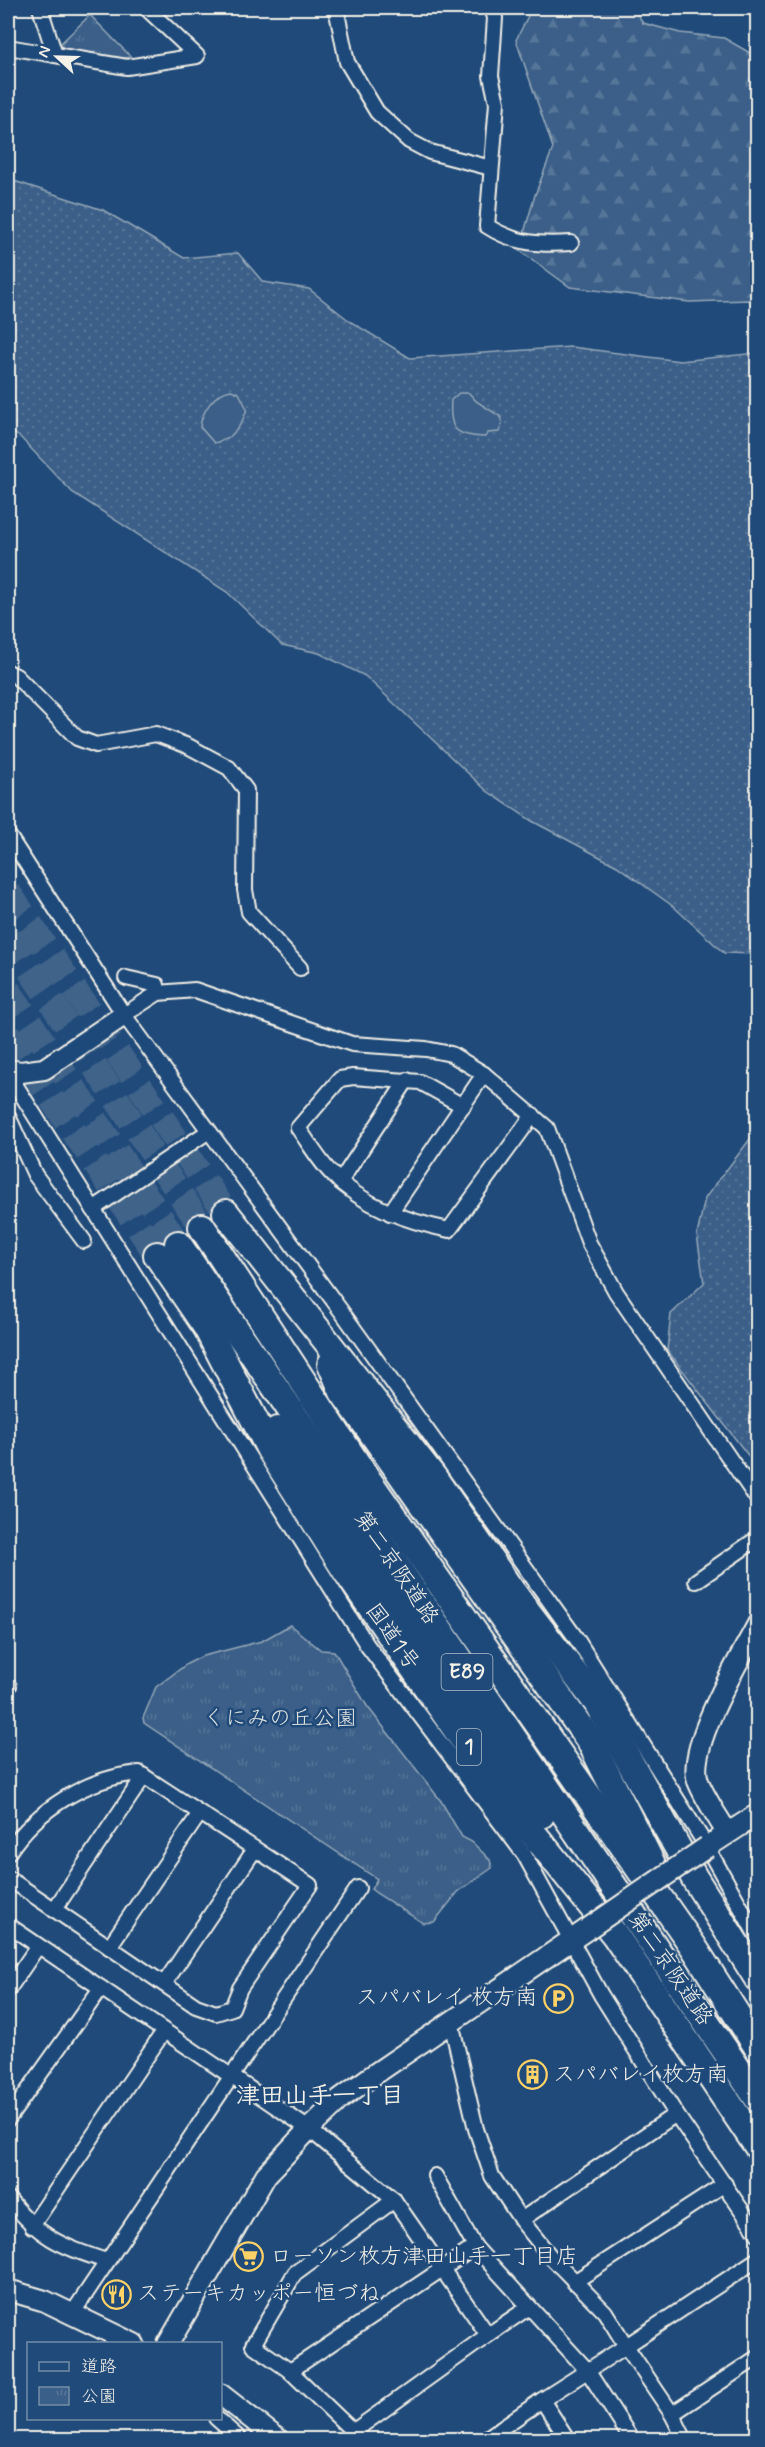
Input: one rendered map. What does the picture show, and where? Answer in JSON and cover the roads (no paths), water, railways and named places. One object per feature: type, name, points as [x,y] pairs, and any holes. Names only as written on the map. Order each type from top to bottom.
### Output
[{"type":"highway","points":[[225,1213],[434,1478],[511,1590],[597,1703],[695,1879],[758,1979]]},
{"type":"highway","name":"第二京阪道路","points":[[202,1227],[361,1470],[693,1946],[758,2048]]},
{"type":"highway","name":"第二京阪道路","points":[[167,1250],[680,1983],[758,2099]]},
{"type":"highway","name":"国道1号","points":[[167,1250],[270,1450],[346,1571],[499,1791],[615,1935],[758,2147]]},
{"type":"highway","points":[[207,1328],[412,1634],[524,1794],[680,1983]]},
{"type":"highway","points":[[316,1330],[342,1392],[590,1741],[693,1946]]},
{"type":"street","points":[[40,8],[55,55]]},
{"type":"street","points":[[8,47],[127,67],[196,56],[146,8]]},
{"type":"street","points":[[336,8],[347,62],[377,112],[409,141],[430,152],[491,168]]},
{"type":"street","points":[[492,8],[495,18],[491,76],[497,103],[496,138],[491,168],[487,226],[504,237],[525,244],[571,243]]},
{"type":"street","points":[[8,672],[16,676],[77,738],[96,745],[156,734],[188,746],[229,768],[246,790],[245,890],[249,912],[300,968]]},
{"type":"street","points":[[8,835],[124,1015],[576,1638],[706,1847],[758,1938]]},
{"type":"street","points":[[126,978],[157,985],[158,993]]},
{"type":"street","points":[[8,1072],[44,1069],[158,993],[195,990],[352,1044],[426,1049],[451,1054],[484,1074],[547,1128],[589,1243],[616,1292],[758,1500]]},
{"type":"street","points":[[8,1072],[367,1646],[524,1854],[544,1888],[569,1941],[675,2114],[758,2234]]},
{"type":"street","points":[[390,1213],[484,1074]]},
{"type":"street","points":[[463,1106],[420,1082],[353,1077],[340,1079],[298,1128],[330,1172],[359,1197],[408,1222],[449,1230],[533,1115]]},
{"type":"street","points":[[340,1182],[406,1080]]},
{"type":"street","points":[[8,1116],[35,1175],[84,1241]]},
{"type":"street","points":[[93,1209],[210,1131]]},
{"type":"street","points":[[696,1581],[758,1538]]},
{"type":"street","points":[[727,1833],[697,1780],[696,1762],[701,1737],[758,1624]]},
{"type":"street","points":[[8,1853],[46,1808],[112,1776],[140,1773],[310,1885],[240,1988],[232,2008],[216,2013],[196,2006],[8,1878]]},
{"type":"street","points":[[54,1910],[144,1776]]},
{"type":"street","points":[[109,1947],[200,1813]]},
{"type":"street","points":[[169,2342],[266,2175],[340,2099],[706,1847],[758,1814]]},
{"type":"street","points":[[164,1984],[255,1848]]},
{"type":"street","points":[[72,2314],[358,1888]]},
{"type":"street","points":[[8,1925],[309,2129],[394,2200],[488,2335]]},
{"type":"street","points":[[8,1990],[38,1946]]},
{"type":"street","points":[[8,2119],[101,1988]]},
{"type":"street","points":[[450,2022],[476,2129],[492,2176],[521,2220],[574,2282],[605,2312],[686,2439]]},
{"type":"street","points":[[32,2226],[164,2031]]},
{"type":"street","points":[[521,2220],[675,2114]]},
{"type":"street","points":[[435,2176],[475,2247],[586,2370],[632,2439]]},
{"type":"street","points":[[574,2282],[725,2184]]},
{"type":"street","points":[[8,2198],[32,2226],[62,2246],[106,2261]]},
{"type":"street","points":[[394,2200],[295,2273],[253,2345],[290,2371],[358,2435],[488,2335],[528,2308]]},
{"type":"street","points":[[290,2371],[475,2247]]},
{"type":"street","points":[[483,2439],[758,2259]]},
{"type":"street","points":[[8,2290],[45,2301],[132,2342]]},
{"type":"street","points":[[672,2414],[758,2357]]},
{"type":"street","points":[[222,2396],[279,2439]]},
{"type":"street","points":[[542,2400],[568,2439]]},
{"type":"street","points":[[218,2420],[242,2439]]},
{"type":"tunnel","points":[[8,892],[226,1213]]},
{"type":"tunnel","points":[[8,937],[202,1227]]},
{"type":"tunnel","points":[[8,990],[178,1244]]},
{"type":"tunnel","points":[[8,1034],[157,1255]]},
{"type":"place","name":"スパバレイ 枚方南","points":[[558,1998]]},
{"type":"place","name":"スパバレイ枚方南","points":[[532,2075]]},
{"type":"place","name":"ローソン枚方津田山手一丁目店","points":[[249,2257]]},
{"type":"place","name":"ステーキカッポー恒づね","points":[[116,2294]]},
{"type":"district","name":"津田山手一丁目","points":[[320,2096]]},
{"type":"park label","name":"くにみの丘公園","points":[[280,1719]]}]
